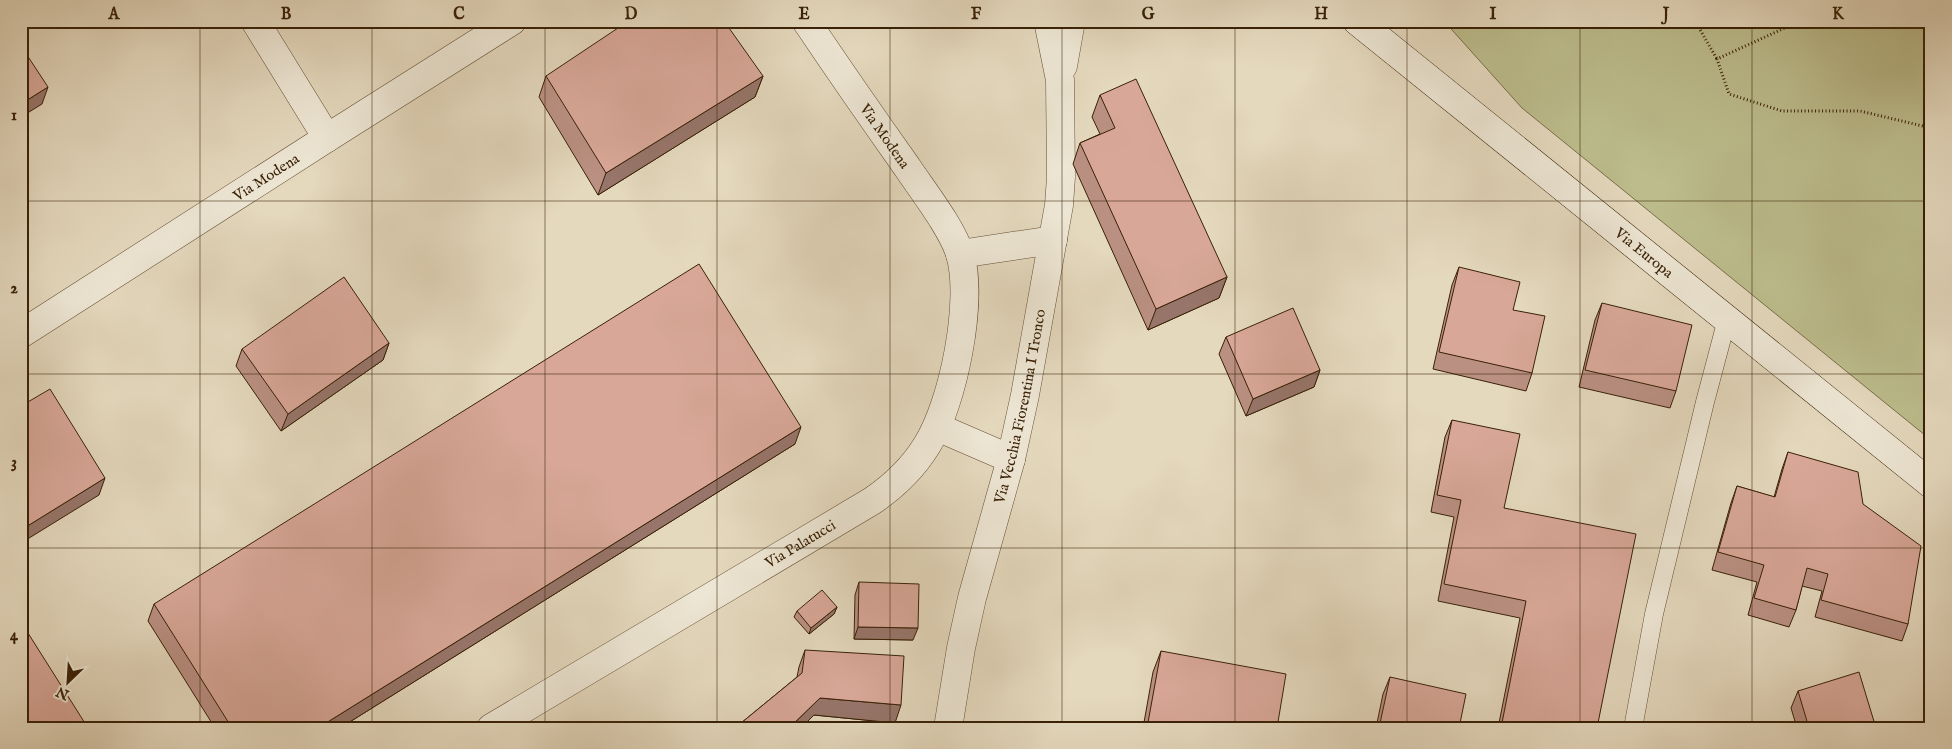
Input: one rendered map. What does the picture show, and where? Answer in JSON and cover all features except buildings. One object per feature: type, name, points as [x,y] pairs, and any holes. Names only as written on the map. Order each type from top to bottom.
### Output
[{"type":"street","points":[[255,21],[327,138]]},
{"type":"street","name":"Via Modena","points":[[21,334],[512,21]]},
{"type":"street","name":"Via Modena","points":[[806,21],[928,199],[960,254]]},
{"type":"street","name":"Via Vecchia Fiorentina I Tronco","points":[[948,728],[961,648],[972,598],[1011,459],[1025,395],[1059,205],[1061,177],[1060,80],[1048,21]]},
{"type":"street","name":"Via Vecchia Fiorentina I Tronco","points":[[1060,80],[1071,21]]},
{"type":"street","name":"Via Europa","points":[[1357,21],[1931,484]]},
{"type":"street","points":[[960,254],[1053,240]]},
{"type":"street","name":"Via Palatucci","points":[[491,728],[872,501],[898,481],[927,446],[937,427],[948,394],[958,353],[963,318],[964,287],[960,254]]},
{"type":"street","points":[[937,427],[1011,459]]},
{"type":"lane","points":[[1633,728],[1654,614],[1727,319]]},
{"type":"path","points":[[1695,21],[1717,59],[1729,94],[1782,111],[1860,110],[1931,128]]},
{"type":"path","points":[[1717,59],[1800,21]]},
{"type":"green space","points":[[1444,21],[1931,21],[1931,440],[1522,108]]}]
